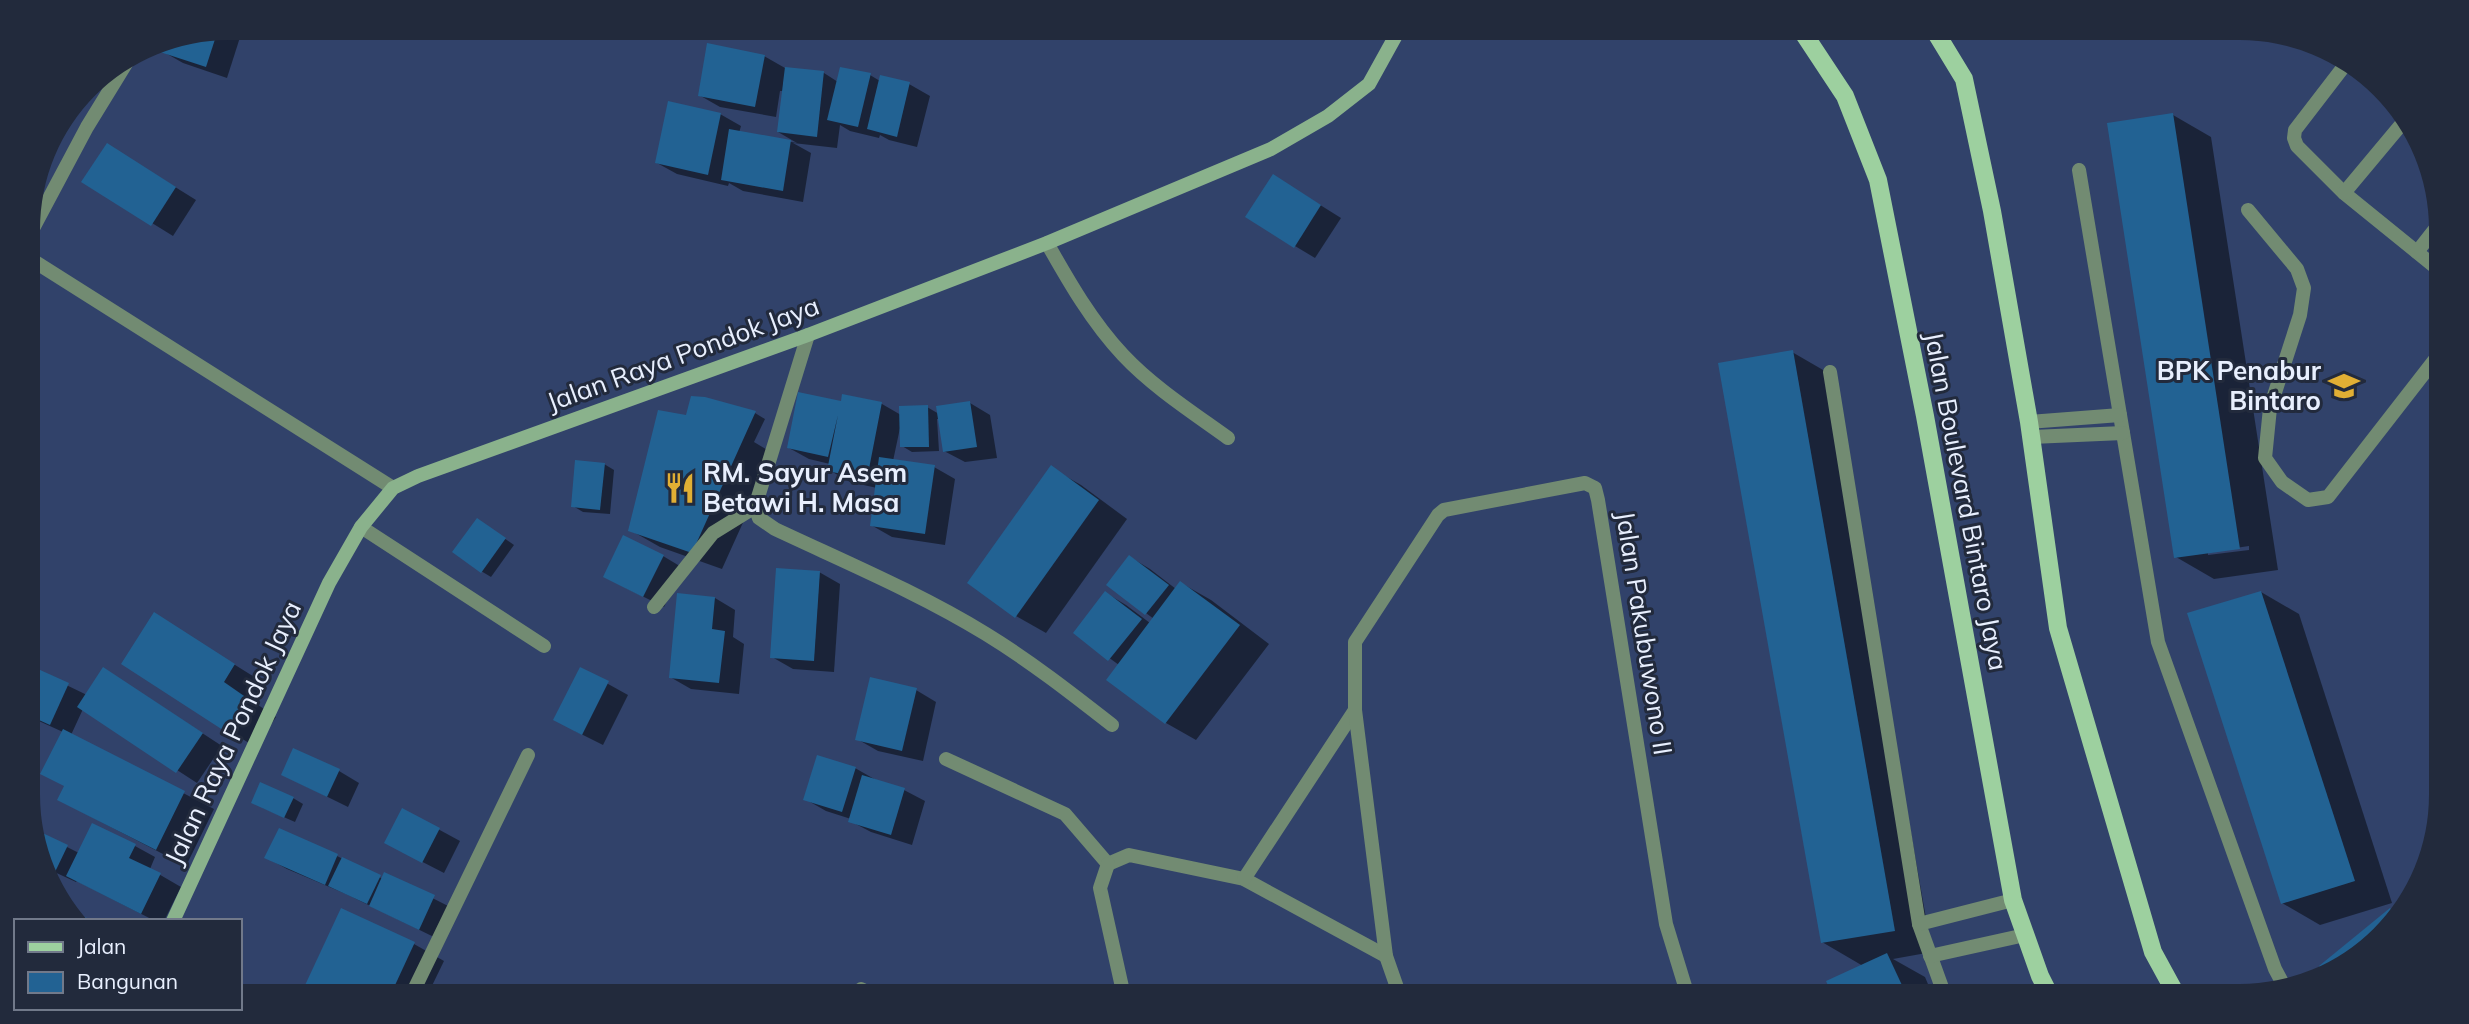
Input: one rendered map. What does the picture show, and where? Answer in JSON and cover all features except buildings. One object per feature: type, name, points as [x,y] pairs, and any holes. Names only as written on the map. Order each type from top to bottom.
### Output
[{"type":"main road","name":"Jalan Raya Pondok Jaya","points":[[174,919],[329,583],[361,527],[393,488],[418,476],[808,335],[1047,243],[1271,149],[1328,116],[1369,84],[1393,40]]},
{"type":"main road","name":"Jalan Boulevard Bintaro Jaya","points":[[1808,40],[1844,96],[1878,180],[1925,416],[2013,900],[2045,983]]},
{"type":"main road","points":[[1940,40],[1964,79],[1992,211],[2030,430],[2058,628],[2153,952],[2170,983]]},
{"type":"street","points":[[2342,71],[2295,130],[2297,146],[2344,193],[2429,261]]},
{"type":"street","points":[[41,213],[118,76]]},
{"type":"street","points":[[2344,193],[2399,128]]},
{"type":"street","points":[[2079,170],[2158,642],[2280,979]]},
{"type":"street","points":[[2248,210],[2297,269],[2304,288],[2300,315],[2270,408],[2265,457],[2282,482],[2308,500],[2328,498],[2429,368]]},
{"type":"street","points":[[2417,252],[2429,237]]},
{"type":"street","points":[[1047,243],[1088,311],[1123,355],[1163,390],[1228,438]]},
{"type":"street","points":[[41,266],[393,488]]},
{"type":"street","points":[[808,335],[755,507],[759,518],[768,526],[897,587],[991,637],[1033,664],[1112,725]]},
{"type":"street","points":[[1830,372],[1919,924],[1940,983]]},
{"type":"street","points":[[2030,430],[2120,415]]},
{"type":"street","points":[[2030,430],[2123,433]]},
{"type":"street","name":"Jalan Pakubuwono II","points":[[1354,710],[1355,642],[1438,515],[1444,510],[1585,483],[1595,488],[1666,924],[1684,983]]},
{"type":"street","points":[[654,607],[713,533],[755,507]]},
{"type":"street","points":[[361,527],[544,646]]},
{"type":"street","points":[[1244,879],[1354,710]]},
{"type":"street","points":[[1354,710],[1386,956],[1396,983]]},
{"type":"street","points":[[417,984],[528,755]]},
{"type":"street","points":[[946,759],[1065,814],[1108,864]]},
{"type":"street","points":[[1122,984],[1100,888],[1108,864],[1129,855],[1244,879],[1386,956]]},
{"type":"street","points":[[1919,924],[2013,900]]},
{"type":"street","points":[[1930,956],[2025,935]]},
{"type":"place","name":"BPK Penabur Bintaro","points":[[2344,386]]},
{"type":"place","name":"RM. Sayur Asem Betawi H. Masa","points":[[680,488]]}]
